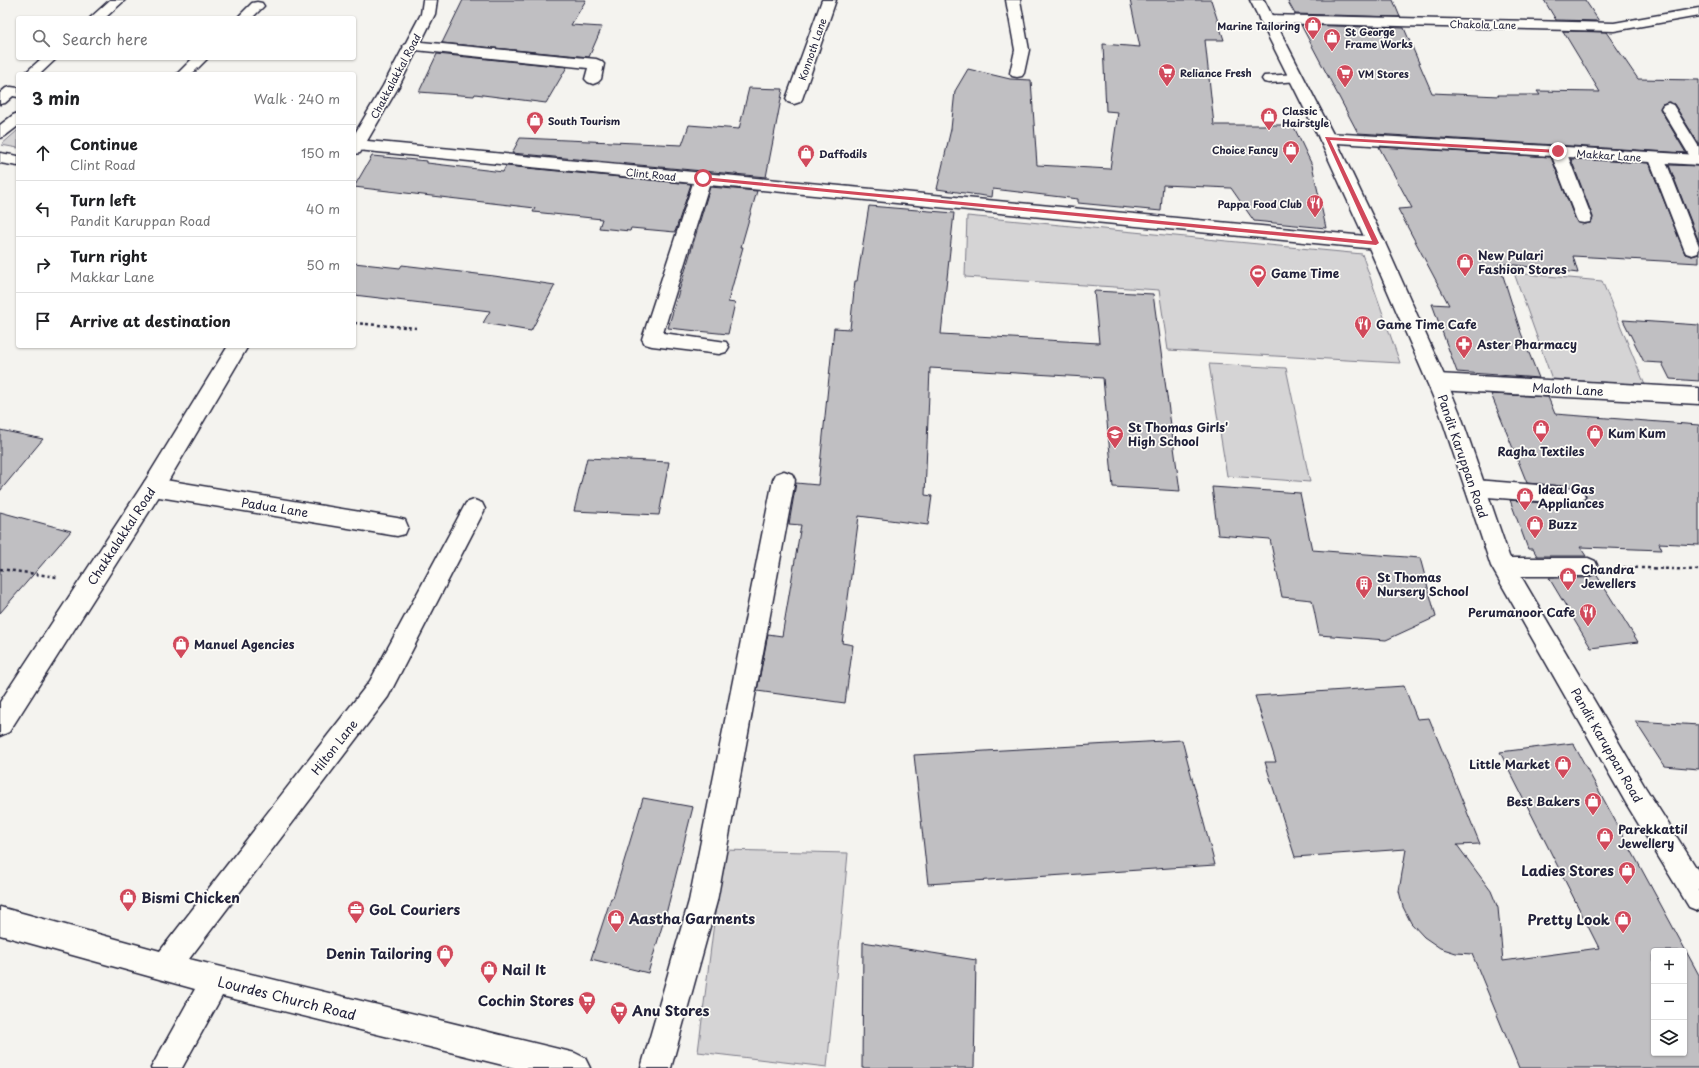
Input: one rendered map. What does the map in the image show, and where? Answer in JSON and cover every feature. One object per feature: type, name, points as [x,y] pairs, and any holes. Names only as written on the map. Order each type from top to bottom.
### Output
[{"type":"street","name":"Chakkalakkal Road","points":[[356,145],[391,86],[428,14],[430,0]]},
{"type":"street","name":"Konnoth Lane","points":[[794,99],[829,0]]},
{"type":"street","name":"Pandit Karuppan Road","points":[[1257,0],[1327,138],[1376,243],[1437,382],[1451,416],[1499,558],[1636,796],[1699,897]]},
{"type":"street","name":"Chakola Lane","points":[[1266,19],[1614,27],[1699,12]]},
{"type":"street","points":[[411,46],[596,64],[593,79]]},
{"type":"street","name":"Makkar Lane","points":[[1327,138],[1699,160]]},
{"type":"street","name":"Clint Road","points":[[356,147],[703,178],[1376,243]]},
{"type":"street","points":[[703,178],[652,339],[719,347]]},
{"type":"street","name":"Chakkalakkal Road","points":[[0,724],[153,487],[237,348]]},
{"type":"street","name":"Maloth Lane","points":[[1437,382],[1699,396]]},
{"type":"street","points":[[656,1068],[703,901],[784,480]]},
{"type":"street","name":"Padua Lane","points":[[153,487],[397,527]]},
{"type":"street","name":"Hilton Lane","points":[[166,966],[379,689],[474,509]]},
{"type":"street","name":"Lourdes Church Road","points":[[0,921],[215,980],[575,1068]]},
{"type":"street","points":[[166,1068],[215,980]]},
{"type":"lane","points":[[99,16],[118,0]]},
{"type":"lane","points":[[1013,0],[1022,50],[1017,73]]},
{"type":"lane","points":[[246,16],[257,6]]},
{"type":"lane","points":[[33,72],[48,60]]},
{"type":"lane","points":[[186,72],[199,60]]},
{"type":"lane","points":[[1270,78],[1296,78]]},
{"type":"lane","points":[[1668,108],[1699,160]]},
{"type":"lane","points":[[0,133],[16,120]]},
{"type":"lane","points":[[1558,151],[1584,218]]},
{"type":"lane","points":[[0,158],[16,161]]},
{"type":"lane","points":[[1657,158],[1692,248]]},
{"type":"lane","points":[[1475,488],[1574,496]]},
{"type":"lane","points":[[1504,567],[1588,567]]},
{"type":"path","points":[[356,323],[416,328]]},
{"type":"path","points":[[1588,567],[1699,570]]},
{"type":"path","points":[[0,568],[91,582]]},
{"type":"shaded area","points":[[16,132],[16,148],[1,145]]},
{"type":"shaded area","name":"Game Time","points":[[967,216],[1362,254],[1400,363],[1168,350],[1159,290],[965,277]]},
{"type":"shaded area","points":[[1514,273],[1602,281],[1645,385],[1552,379]]},
{"type":"shaded area","points":[[1209,364],[1286,368],[1310,482],[1227,476]]},
{"type":"shaded area","points":[[723,850],[848,853],[827,1067],[698,1052]]},
{"type":"building","points":[[463,0],[586,0],[571,25],[602,27],[589,57],[442,43]]},
{"type":"building","points":[[1130,0],[1211,0],[1224,40],[1205,40],[1214,125],[1293,125],[1312,165],[1326,228],[1254,221],[1231,188],[1163,185],[1161,211],[1078,203],[1078,199],[993,189],[992,197],[937,189],[951,129],[955,91],[968,69],[1010,79],[1031,80],[1037,165],[1110,169],[1118,112],[1106,111],[1103,44],[1140,47]]},
{"type":"building","points":[[1287,0],[1393,0],[1400,17],[1295,14]]},
{"type":"building","points":[[1544,0],[1585,0],[1599,21],[1556,20]]},
{"type":"building","points":[[1301,25],[1404,28],[1432,93],[1499,96],[1498,95],[1540,95],[1537,91],[1600,92],[1563,31],[1606,32],[1638,79],[1699,80],[1699,144],[1674,104],[1669,102],[1662,104],[1660,109],[1686,153],[1358,133]]},
{"type":"building","points":[[437,54],[567,67],[546,103],[475,94],[474,96],[419,92]]},
{"type":"building","points":[[749,88],[783,89],[766,177],[512,153],[520,138],[682,145],[689,125],[739,129]]},
{"type":"building","points":[[1379,147],[1551,157],[1575,219],[1578,223],[1584,224],[1590,223],[1593,217],[1571,159],[1649,163],[1685,254],[1692,256],[1699,254],[1699,263],[1573,256],[1578,273],[1499,263],[1521,333],[1539,378],[1457,372],[1432,304],[1449,305],[1398,209],[1412,208]]},
{"type":"building","points":[[372,156],[427,161],[427,163],[503,172],[506,166],[691,184],[675,232],[631,228],[630,231],[599,228],[602,219],[533,212],[535,208],[356,187],[356,184]]},
{"type":"building","points":[[1669,165],[1699,166],[1699,242]]},
{"type":"building","points":[[710,187],[757,191],[741,247],[743,247],[728,302],[735,303],[728,334],[668,328]]},
{"type":"building","points":[[869,206],[954,213],[941,334],[1099,343],[1094,291],[1153,294],[1180,491],[1113,487],[1103,378],[930,368],[925,495],[932,496],[928,525],[859,516],[842,643],[853,645],[845,703],[757,691],[768,634],[782,636],[801,525],[789,524],[796,483],[818,485],[834,328],[850,329],[855,281],[857,281]]},
{"type":"building","points":[[356,263],[400,268],[402,265],[555,285],[531,331],[483,323],[490,311],[356,295]]},
{"type":"building","points":[[1623,320],[1699,325],[1699,381],[1670,379],[1662,363],[1644,362]]},
{"type":"building","points":[[1491,394],[1548,397],[1555,414],[1699,425],[1699,545],[1659,543],[1662,550],[1580,547],[1586,556],[1537,556],[1533,549],[1528,549],[1510,500],[1575,506],[1583,503],[1586,495],[1582,489],[1575,487],[1527,483]]},
{"type":"building","points":[[0,430],[43,439],[0,491]]},
{"type":"building","points":[[587,458],[669,462],[659,515],[574,511]]},
{"type":"building","points":[[1212,487],[1300,493],[1312,550],[1420,558],[1436,617],[1386,640],[1319,635],[1312,600],[1282,597],[1270,539],[1218,535]]},
{"type":"building","points":[[0,512],[71,531],[0,613]]},
{"type":"building","points":[[1596,574],[1638,642],[1591,648],[1549,578],[1588,578]]},
{"type":"building","points":[[1404,686],[1417,719],[1429,718],[1480,844],[1457,845],[1491,891],[1498,908],[1503,961],[1599,948],[1500,752],[1573,743],[1684,948],[1651,948],[1651,1056],[1687,1056],[1687,953],[1699,975],[1699,1068],[1519,1068],[1472,954],[1456,953],[1440,948],[1424,937],[1411,923],[1403,907],[1399,891],[1406,849],[1295,857],[1265,762],[1276,762],[1255,696]]},
{"type":"building","points":[[1635,721],[1699,725],[1699,769],[1664,766]]},
{"type":"building","points":[[1182,740],[1215,865],[928,884],[914,755]]},
{"type":"building","points":[[643,798],[693,807],[667,910],[648,973],[591,959],[611,898],[613,898]]},
{"type":"building","points":[[863,942],[976,960],[974,1068],[862,1068]]},
{"type":"place","name":"Marine Tailoring","points":[[1313,40]]},
{"type":"place","name":"St George Frame Works","points":[[1332,52]]},
{"type":"place","name":"Reliance Fresh","points":[[1167,87]]},
{"type":"place","name":"VM Stores","points":[[1345,88]]},
{"type":"place","name":"Classic Hairstyle","points":[[1269,131]]},
{"type":"place","name":"South Tourism","points":[[535,135]]},
{"type":"place","name":"Choice Fancy","points":[[1291,164]]},
{"type":"place","name":"Daffodils","points":[[806,168]]},
{"type":"place","name":"Pappa Food Club","points":[[1315,218]]},
{"type":"place","name":"New Pulari Fashion Stores","points":[[1465,277]]},
{"type":"place","name":"Game Time","points":[[1258,288]]},
{"type":"place","name":"Game Time Cafe","points":[[1363,339]]},
{"type":"place","name":"Aster Pharmacy","points":[[1464,359]]},
{"type":"place","name":"Ragha Textiles","points":[[1541,443]]},
{"type":"place","name":"Kum Kum","points":[[1595,448]]},
{"type":"place","name":"St Thomas Girls' High School","points":[[1115,449]]},
{"type":"place","name":"Ideal Gas Appliances","points":[[1525,511]]},
{"type":"place","name":"Buzz","points":[[1535,539]]},
{"type":"place","name":"Chandra Jewellers","points":[[1568,591]]},
{"type":"place","name":"St Thomas Nursery School","points":[[1364,599]]},
{"type":"place","name":"Perumanoor Cafe","points":[[1588,627]]},
{"type":"place","name":"Manuel Agencies","points":[[181,659]]},
{"type":"place","name":"Little Market","points":[[1563,779]]},
{"type":"place","name":"Best Bakers","points":[[1593,816]]},
{"type":"place","name":"Parekkattil Jewellery","points":[[1605,851]]},
{"type":"place","name":"Ladies Stores","points":[[1627,885]]},
{"type":"place","name":"Bismi Chicken","points":[[128,912]]},
{"type":"place","name":"GoL Couriers","points":[[356,924]]},
{"type":"place","name":"Aastha Garments","points":[[616,933]]},
{"type":"place","name":"Pretty Look","points":[[1623,934]]},
{"type":"place","name":"Denin Tailoring","points":[[445,968]]},
{"type":"place","name":"Nail It","points":[[489,984]]},
{"type":"place","name":"Cochin Stores","points":[[587,1015]]},
{"type":"place","name":"Anu Stores","points":[[619,1025]]},
{"type":"route","points":[[703,178],[1376,243],[1327,138],[1558,151]]}]
